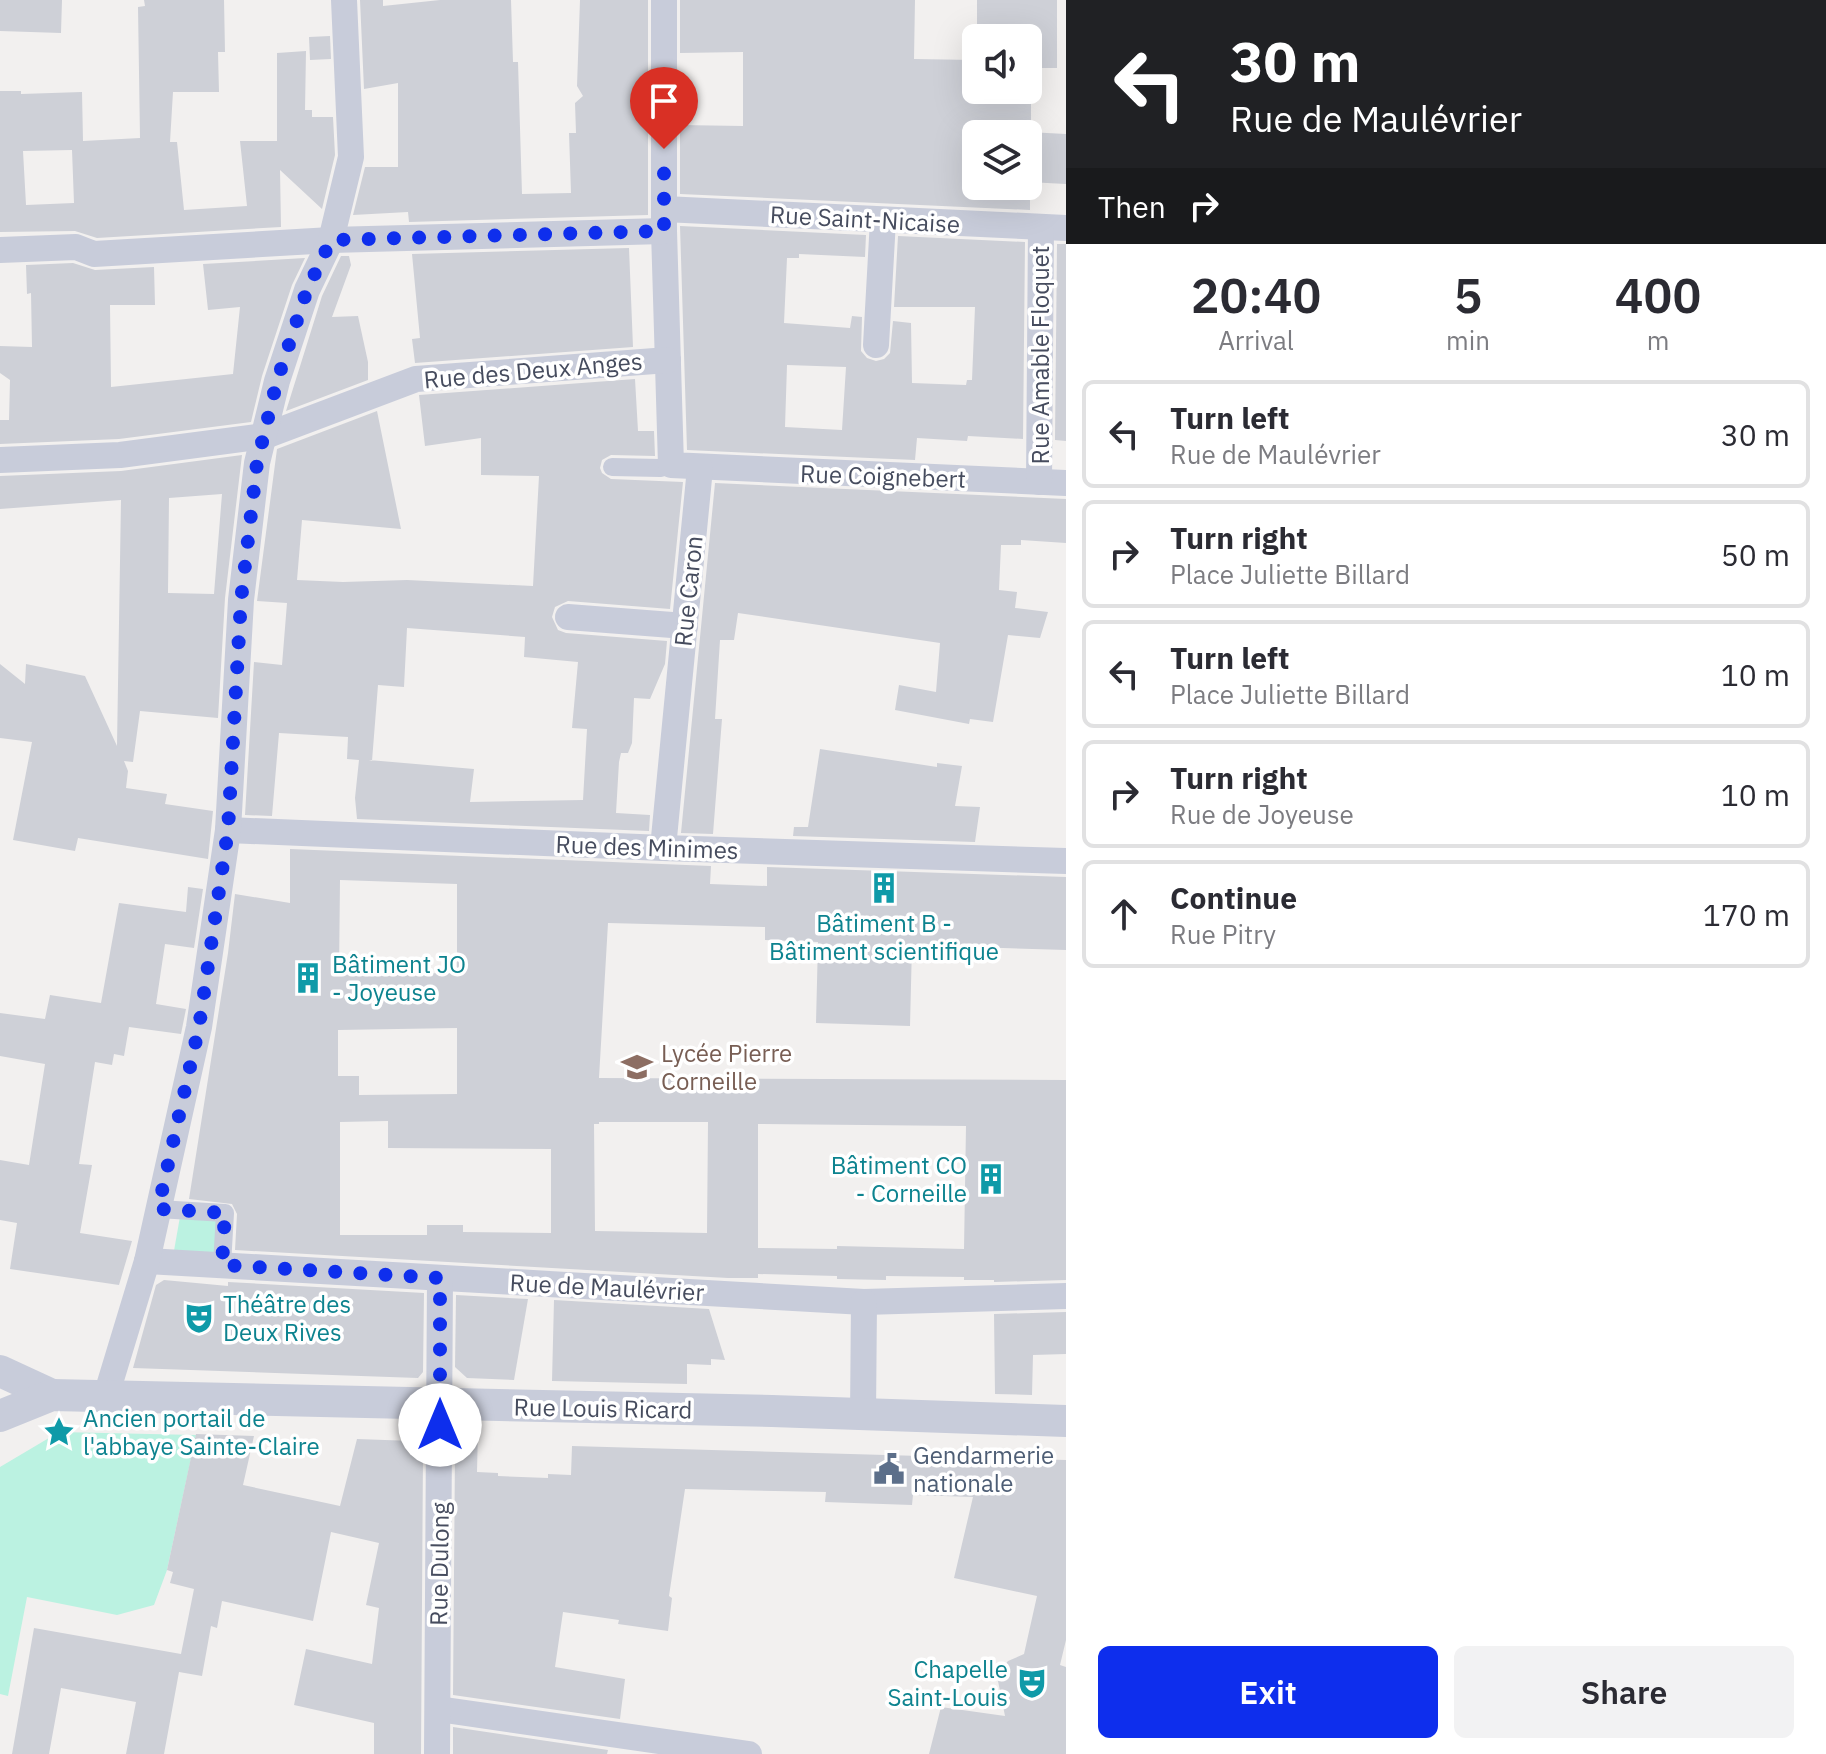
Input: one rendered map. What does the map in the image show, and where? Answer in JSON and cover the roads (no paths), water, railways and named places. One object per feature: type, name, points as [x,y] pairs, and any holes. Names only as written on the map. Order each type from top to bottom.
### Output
[{"type":"street","points":[[106,1396],[147,1261],[199,1027],[228,830],[241,600],[257,463],[277,381],[307,290],[331,240],[351,157],[344,0]]},
{"type":"street","points":[[664,0],[664,220],[671,465]]},
{"type":"street","name":"Rue Saint-Nicaise","points":[[0,250],[76,247],[94,254],[664,220],[883,220],[1053,228]]},
{"type":"street","points":[[876,345],[883,220]]},
{"type":"street","name":"Rue Amable Floquet","points":[[1039,482],[1053,228]]},
{"type":"street","name":"Rue des Deux Anges","points":[[0,460],[120,455],[265,436],[416,379],[668,360]]},
{"type":"street","points":[[612,467],[660,468],[671,465],[700,468]]},
{"type":"street","name":"Rue Coignebert","points":[[700,468],[1066,483]]},
{"type":"street","name":"Rue Caron","points":[[663,848],[700,468]]},
{"type":"street","points":[[568,617],[685,626]]},
{"type":"street","name":"Rue des Minimes","points":[[228,830],[1066,861]]},
{"type":"street","points":[[158,1209],[225,1213],[222,1265]]},
{"type":"street","name":"Rue de Maulévrier","points":[[147,1261],[864,1302],[1066,1296]]},
{"type":"street","name":"Rue Dulong","points":[[437,1754],[440,1278]]},
{"type":"street","points":[[863,1415],[864,1302]]},
{"type":"street","points":[[0,1371],[52,1395]]},
{"type":"street","name":"Rue Louis Ricard","points":[[0,1416],[52,1395],[1066,1421]]},
{"type":"street","points":[[438,1709],[749,1754]]},
{"type":"place","name":"Bâtiment B - Bâtiment scientifique","points":[[884,888]]},
{"type":"place","name":"Bâtiment JO - Joyeuse","points":[[308,978]]},
{"type":"place","name":"Lycée Pierre Corneille","points":[[637,1067]]},
{"type":"place","name":"Bâtiment CO - Corneille","points":[[991,1179]]},
{"type":"place","name":"Théâtre des Deux Rives","points":[[199,1318]]},
{"type":"place","name":"Ancien portail de l'abbaye Sainte-Claire","points":[[59,1432]]},
{"type":"place","name":"Gendarmerie nationale","points":[[889,1469]]},
{"type":"place","name":"Chapelle Saint-Louis","points":[[1032,1683]]}]
